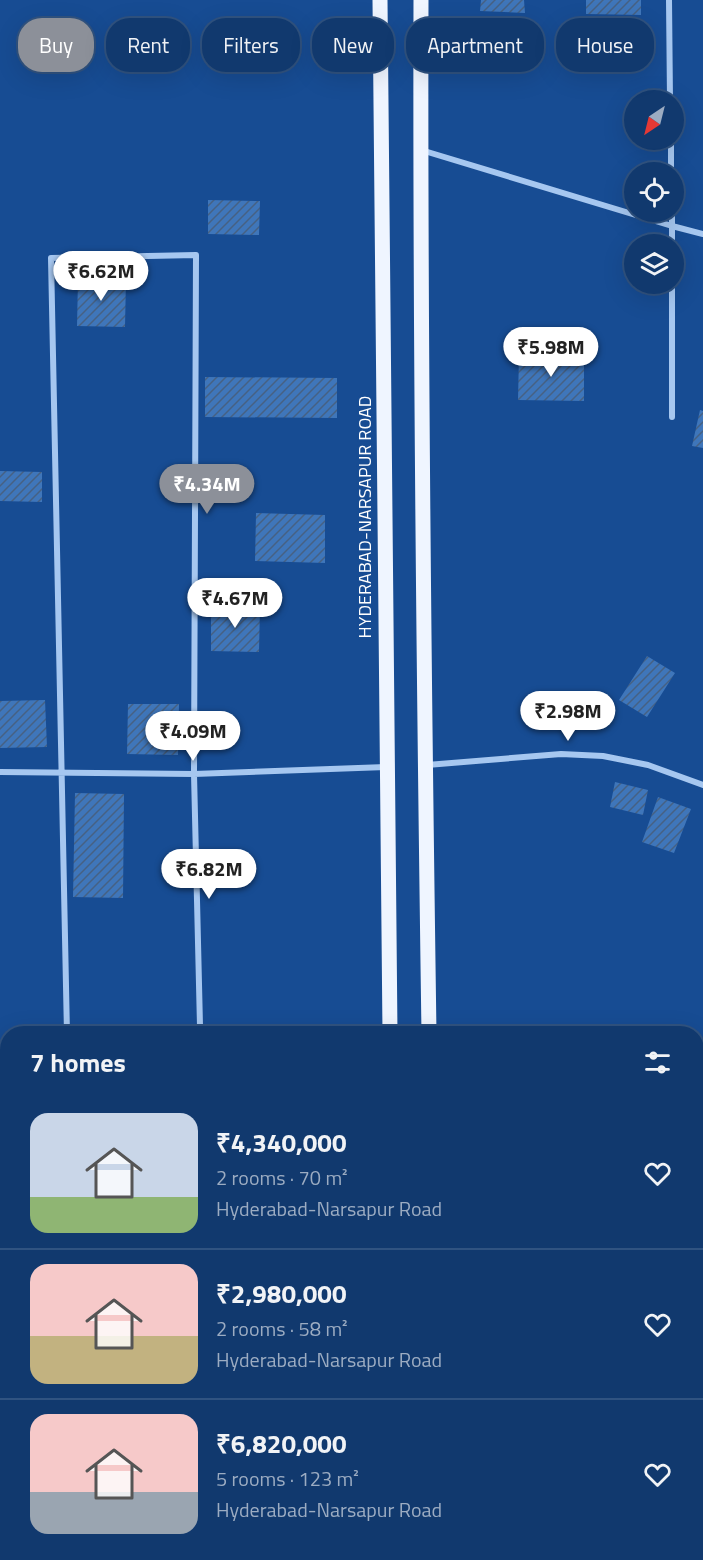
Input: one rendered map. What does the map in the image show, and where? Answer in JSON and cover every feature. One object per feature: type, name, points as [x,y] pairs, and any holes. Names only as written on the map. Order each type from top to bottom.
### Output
[{"type":"main road","name":"HYDERABAD-NARSAPUR ROAD","points":[[380,0],[390,1026]]},
{"type":"main road","points":[[421,0],[420,150],[429,1026]]},
{"type":"street","points":[[669,0],[670,90]]},
{"type":"street","points":[[420,150],[703,234]]},
{"type":"street","points":[[672,222],[672,234]]},
{"type":"street","points":[[68,1026],[51,258],[196,255],[194,774],[200,1026]]},
{"type":"street","points":[[672,294],[672,417]]},
{"type":"street","points":[[425,765],[561,754],[603,756],[648,765],[703,785]]},
{"type":"street","points":[[0,772],[194,774],[386,767]]},
{"type":"building","points":[[481,0],[524,0],[525,13],[480,11]]},
{"type":"building","points":[[586,0],[641,0],[641,15],[586,14]]},
{"type":"building","points":[[208,200],[260,201],[259,235],[208,234]]},
{"type":"building","points":[[78,278],[126,279],[125,327],[77,326]]},
{"type":"building","points":[[519,355],[584,356],[584,401],[518,400]]},
{"type":"building","points":[[205,377],[337,378],[337,418],[205,417]]},
{"type":"building","points":[[700,410],[703,411],[703,448],[692,446]]},
{"type":"building","points":[[0,471],[42,472],[42,502],[0,501]]},
{"type":"building","points":[[256,513],[325,515],[325,563],[255,561]]},
{"type":"building","points":[[211,606],[260,607],[259,652],[211,651]]},
{"type":"building","points":[[647,656],[675,673],[647,717],[619,700]]},
{"type":"building","points":[[45,700],[47,747],[0,748],[0,701]]},
{"type":"building","points":[[128,704],[179,704],[178,755],[127,754]]},
{"type":"building","points":[[615,782],[648,790],[643,815],[610,807]]},
{"type":"building","points":[[75,793],[124,794],[123,898],[73,897]]},
{"type":"building","points":[[658,797],[691,809],[674,853],[642,842]]}]
